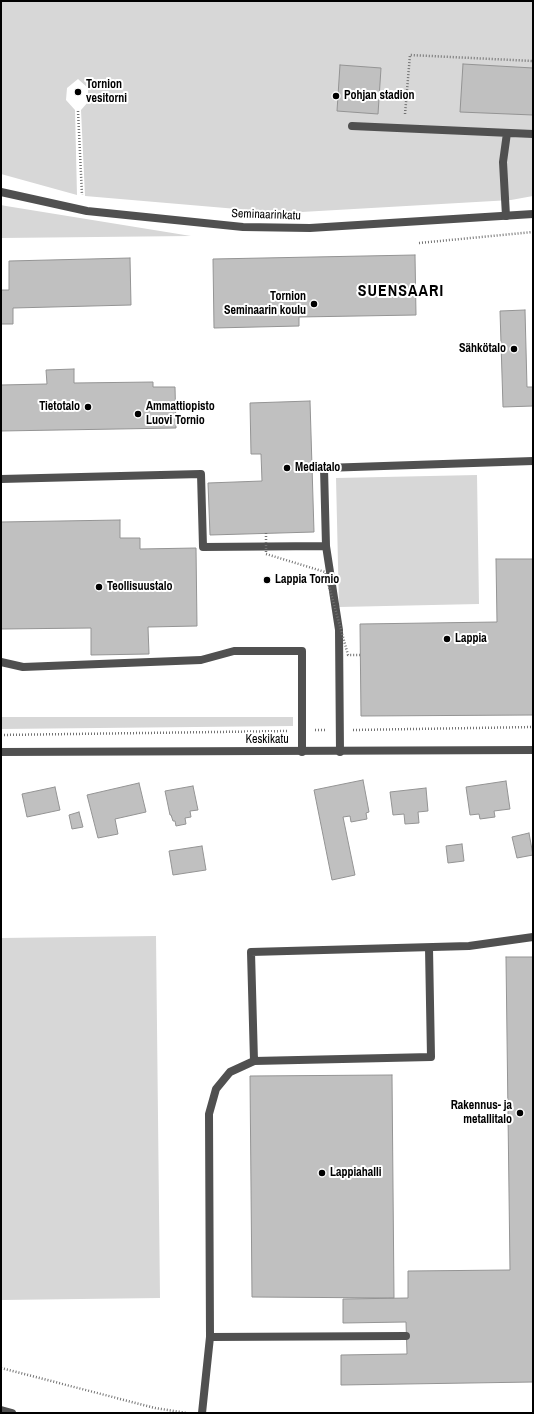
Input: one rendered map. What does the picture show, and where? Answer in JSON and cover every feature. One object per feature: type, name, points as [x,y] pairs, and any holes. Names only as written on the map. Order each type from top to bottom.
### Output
[{"type":"street","points":[[352,126],[533,134]]},
{"type":"street","points":[[506,133],[503,162],[506,216]]},
{"type":"street","name":"Seminaarinkatu","points":[[1,192],[87,211],[250,228],[310,228],[533,214]]},
{"type":"street","points":[[340,752],[339,630],[326,546],[324,468],[533,461]]},
{"type":"street","points":[[1,479],[201,474],[203,547],[326,546]]},
{"type":"street","points":[[1,662],[30,666],[201,660],[234,651],[302,651],[302,752]]},
{"type":"street","name":"Keskikatu","points":[[1,752],[340,752],[533,750]]},
{"type":"street","points":[[254,1061],[251,952],[468,946],[533,937]]},
{"type":"street","points":[[202,1413],[210,1337],[209,1114],[216,1089],[230,1072],[254,1061],[432,1057],[429,948]]},
{"type":"street","points":[[210,1337],[406,1336]]},
{"type":"street","points":[[1,1410],[12,1413]]},
{"type":"path","points":[[403,128],[410,55],[533,61]]},
{"type":"path","points":[[78,111],[82,200],[87,211]]},
{"type":"path","points":[[419,243],[533,232]]},
{"type":"path","points":[[266,533],[266,554],[325,572],[348,655],[360,655]]},
{"type":"path","points":[[1,735],[533,727]]},
{"type":"path","points":[[1,1368],[155,1408],[188,1413]]},
{"type":"shaded area","name":"Pohjan stadion","points":[[1,1],[533,1],[533,196],[511,200],[284,213],[85,196],[81,110],[88,102],[88,88],[78,79],[67,88],[66,100],[75,110],[77,195],[1,174]]},
{"type":"shaded area","points":[[1,205],[6,206],[191,236],[1,238]]},
{"type":"shaded area","points":[[477,475],[479,604],[339,607],[336,478]]},
{"type":"shaded area","points":[[1,717],[293,717],[293,726],[1,729]]},
{"type":"shaded area","points":[[156,936],[160,1298],[1,1300],[1,938]]},
{"type":"building","points":[[463,64],[533,68],[533,115],[460,112]]},
{"type":"building","points":[[340,65],[381,68],[378,114],[337,111]]},
{"type":"building","points":[[415,255],[416,315],[299,317],[299,326],[214,328],[213,259]]},
{"type":"building","points":[[130,258],[131,305],[13,308],[13,324],[1,324],[1,290],[9,290],[9,261]]},
{"type":"building","name":"Sähkötalo","points":[[525,310],[527,387],[533,387],[533,406],[503,407],[500,311]]},
{"type":"building","name":"Tietotalo","points":[[74,369],[74,383],[153,382],[153,387],[175,387],[176,428],[1,431],[1,385],[47,384],[46,370]]},
{"type":"building","name":"Mediatalo","points":[[310,401],[314,532],[210,535],[208,483],[262,481],[261,454],[251,454],[250,403]]},
{"type":"building","name":"Teollisuustalo","points":[[120,520],[120,538],[140,538],[140,549],[196,548],[197,626],[148,627],[149,654],[91,655],[91,628],[1,629],[1,522]]},
{"type":"building","name":"Lappia","points":[[496,559],[533,559],[533,715],[361,716],[360,624],[497,622]]},
{"type":"building","points":[[363,780],[369,812],[366,813],[367,819],[351,822],[350,816],[343,817],[355,875],[332,880],[314,790]]},
{"type":"building","points":[[506,781],[510,809],[494,811],[495,817],[480,819],[479,814],[470,815],[466,787]]},
{"type":"building","points":[[139,783],[146,812],[115,819],[118,834],[98,838],[87,795]]},
{"type":"building","points":[[193,786],[198,810],[190,811],[191,817],[185,818],[186,824],[176,826],[175,821],[173,821],[170,815],[165,791]]},
{"type":"building","points":[[55,787],[60,810],[27,817],[22,794]]},
{"type":"building","points":[[426,788],[428,811],[418,812],[419,823],[405,824],[404,814],[393,815],[390,792]]},
{"type":"building","points":[[79,812],[83,827],[72,829],[69,815]]},
{"type":"building","points":[[529,833],[533,855],[517,858],[512,837]]},
{"type":"building","points":[[462,844],[464,861],[448,863],[446,846]]},
{"type":"building","points":[[202,846],[206,870],[173,875],[169,851]]},
{"type":"building","name":"Rakennus- ja metallitalo","points":[[506,957],[533,957],[533,1382],[341,1385],[341,1355],[407,1354],[406,1322],[343,1323],[343,1299],[408,1298],[408,1271],[510,1270]]},
{"type":"building","name":"Lappiahalli","points":[[392,1075],[394,1298],[252,1297],[250,1076]]},
{"type":"place","name":"Tornion vesitorni","points":[[78,92]]},
{"type":"place","name":"Pohjan stadion","points":[[336,96]]},
{"type":"place","name":"Tornion Seminaarin koulu","points":[[314,304]]},
{"type":"place","name":"Sähkötalo","points":[[514,349]]},
{"type":"place","name":"Tietotalo","points":[[88,407]]},
{"type":"place","name":"Ammattiopisto Luovi Tornio","points":[[138,414]]},
{"type":"place","name":"Mediatalo","points":[[287,468]]},
{"type":"place","name":"Lappia Tornio","points":[[267,580]]},
{"type":"place","name":"Teollisuustalo","points":[[99,587]]},
{"type":"place","name":"Lappia","points":[[447,639]]},
{"type":"place","name":"Rakennus- ja metallitalo","points":[[520,1113]]},
{"type":"place","name":"Lappiahalli","points":[[322,1173]]},
{"type":"district","name":"SUENSAARI","points":[[401,292]]}]
